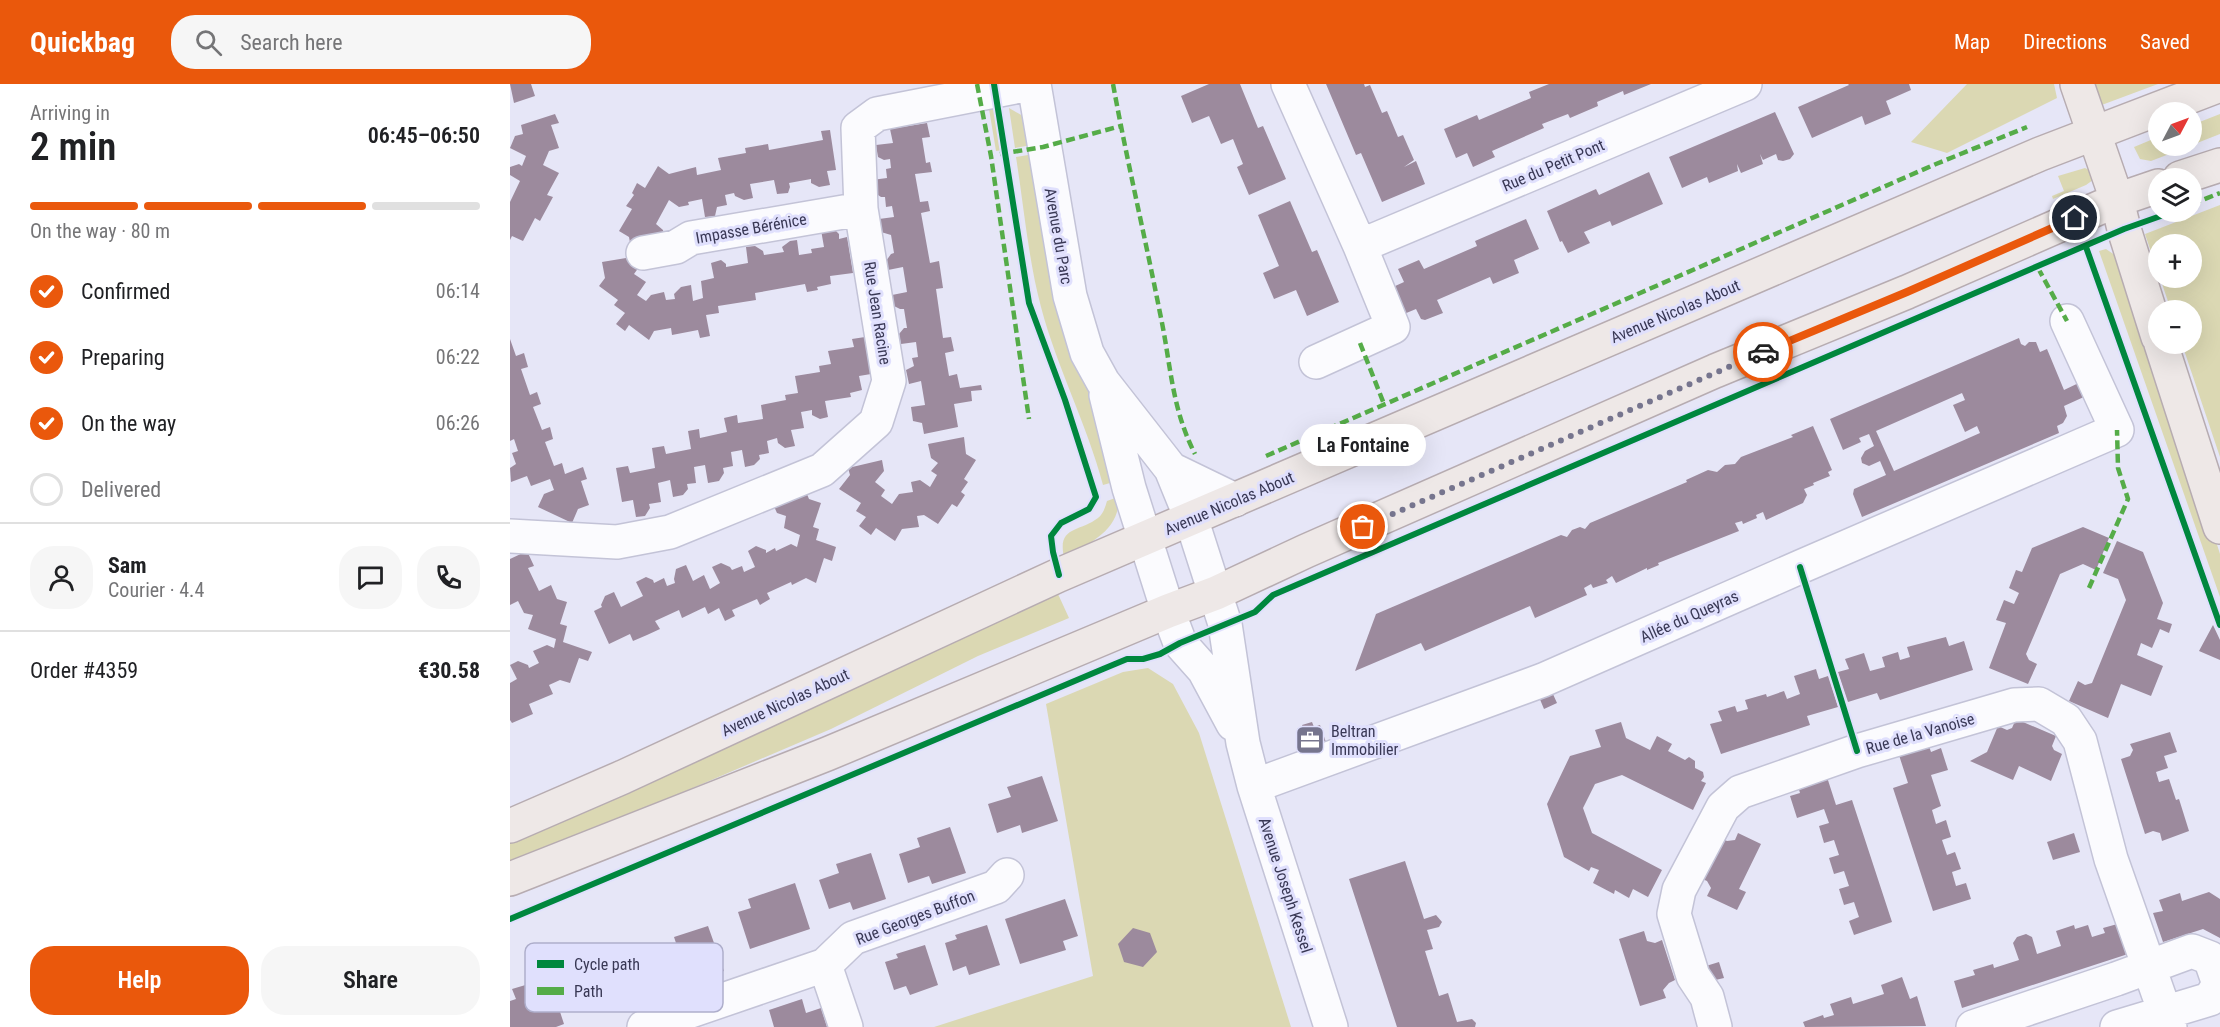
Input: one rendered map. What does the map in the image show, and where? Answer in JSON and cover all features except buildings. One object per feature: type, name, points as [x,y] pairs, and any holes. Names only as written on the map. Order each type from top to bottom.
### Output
[{"type":"main road","points":[[2077,84],[2117,200],[2148,306]]},
{"type":"main road","name":"Avenue Nicolas About","points":[[510,825],[623,777],[1059,575],[2040,154],[2220,85]]},
{"type":"main road","points":[[2202,171],[2220,165]]},
{"type":"main road","points":[[510,879],[826,754],[1168,611],[1216,594],[1306,551],[1715,371],[1907,292],[2117,200],[2148,189]]},
{"type":"main road","points":[[2163,354],[2220,527]]},
{"type":"street","name":"Rue Jean Racine","points":[[512,531],[617,542],[670,532],[822,470],[876,422],[889,381],[861,209],[858,128],[878,114],[1032,84]]},
{"type":"street","name":"Avenue du Parc","points":[[1032,84],[1070,297],[1088,354],[1103,381],[1171,469],[1191,518]]},
{"type":"street","points":[[1288,84],[1394,327],[1316,362]]},
{"type":"street","name":"Rue du Petit Pont","points":[[1360,246],[1745,84]]},
{"type":"street","name":"Impasse Bérénice","points":[[643,254],[675,247],[691,238],[861,209]]},
{"type":"street","name":"Allée du Queyras","points":[[1254,786],[1543,680],[2117,430],[2067,321]]},
{"type":"street","name":"Avenue du Parc","points":[[1103,381],[1144,539]]},
{"type":"street","name":"Avenue du Parc","points":[[1171,469],[1235,500]]},
{"type":"street","name":"Avenue Joseph Kessel","points":[[1191,518],[1225,624],[1243,743],[1254,786],[1331,1027]]},
{"type":"street","name":"Avenue Joseph Kessel","points":[[1144,539],[1180,643],[1204,670],[1243,743]]},
{"type":"street","name":"Rue de la Vanoise","points":[[1715,1027],[1707,997],[1693,976],[1674,914],[1679,890],[1723,807],[1740,792],[1857,751],[2014,705],[2039,704],[2066,720],[2080,741],[2111,859],[2168,1020]]},
{"type":"street","name":"Rue Georges Buffon","points":[[723,1000],[825,965],[853,938],[996,887],[1007,875]]},
{"type":"street","points":[[1973,1027],[2192,951],[2210,958],[2219,984],[2210,999],[2168,1020],[2117,1027]]},
{"type":"street","points":[[825,965],[846,1027]]},
{"type":"street","name":"Rue Georges Buffon","points":[[644,1027],[688,1012]]},
{"type":"shaded area","points":[[1967,84],[2054,84],[2057,98],[1947,153],[1911,142]]},
{"type":"shaded area","points":[[2093,84],[2158,84],[2099,106]]},
{"type":"shaded area","points":[[995,107],[1003,150],[996,151],[989,109]]},
{"type":"shaded area","points":[[1009,108],[1023,116],[1032,145],[1015,148]]},
{"type":"shaded area","points":[[2220,114],[2220,134],[2202,141],[2202,121]]},
{"type":"shaded area","points":[[2148,141],[2148,156],[2164,156],[2151,161],[2140,159],[2134,147]]},
{"type":"shaded area","points":[[1034,154],[1117,481],[1103,485],[1089,440],[1048,330],[1029,251],[1016,157]]},
{"type":"shaded area","points":[[2085,168],[2093,172],[2093,180],[2053,199],[2052,196],[2064,191],[2058,176]]},
{"type":"shaded area","points":[[2220,205],[2220,457],[2185,354],[2202,354],[2202,300],[2168,300],[2163,288],[2202,288],[2202,234],[2148,234],[2148,243],[2145,234],[2176,222],[2202,222],[2202,212]]},
{"type":"shaded area","points":[[2106,249],[2122,260],[2148,330],[2148,354],[2156,354],[2220,554],[2220,597],[2099,251]]},
{"type":"shaded area","points":[[1118,497],[1115,518],[1109,527],[1093,541],[1064,557],[1063,547],[1067,535],[1098,518],[1104,511],[1107,501]]},
{"type":"shaded area","points":[[1058,594],[1069,618],[978,656],[831,729],[510,866],[510,836]]},
{"type":"shaded area","points":[[1148,668],[1173,684],[1199,733],[1291,1027],[934,1027],[1093,976],[1046,704],[1123,672]]},
{"type":"marked path","points":[[977,84],[991,156],[1029,419]]},
{"type":"marked path","points":[[1113,84],[1176,402],[1195,454]]},
{"type":"marked path","points":[[1000,154],[1043,147],[1121,126]]},
{"type":"marked path","points":[[1266,456],[1936,164],[2027,127]]},
{"type":"marked path","points":[[2202,200],[2220,193]]},
{"type":"marked path","points":[[2038,268],[2067,321]]},
{"type":"marked path","points":[[1360,343],[1384,404]]},
{"type":"marked path","points":[[2089,588],[2128,499],[2118,468],[2117,430]]},
{"type":"cycle path","points":[[994,84],[1029,303],[1065,400],[1096,497],[1089,509],[1061,523],[1051,536],[1059,575]]},
{"type":"cycle path","points":[[510,919],[1127,659],[1143,659],[1160,654],[1180,643],[1255,612],[1273,595],[2148,220]]},
{"type":"cycle path","points":[[2086,247],[2220,625]]},
{"type":"cycle path","points":[[1800,567],[1857,751]]},
{"type":"way so far","points":[[1363,527],[1715,371],[1763,352]]},
{"type":"place","name":"La Fontaine","points":[[1363,527]]},
{"type":"place","name":"Beltran Immobilier","points":[[1310,740]]},
{"type":"route","points":[[1763,352],[2075,218]]}]
